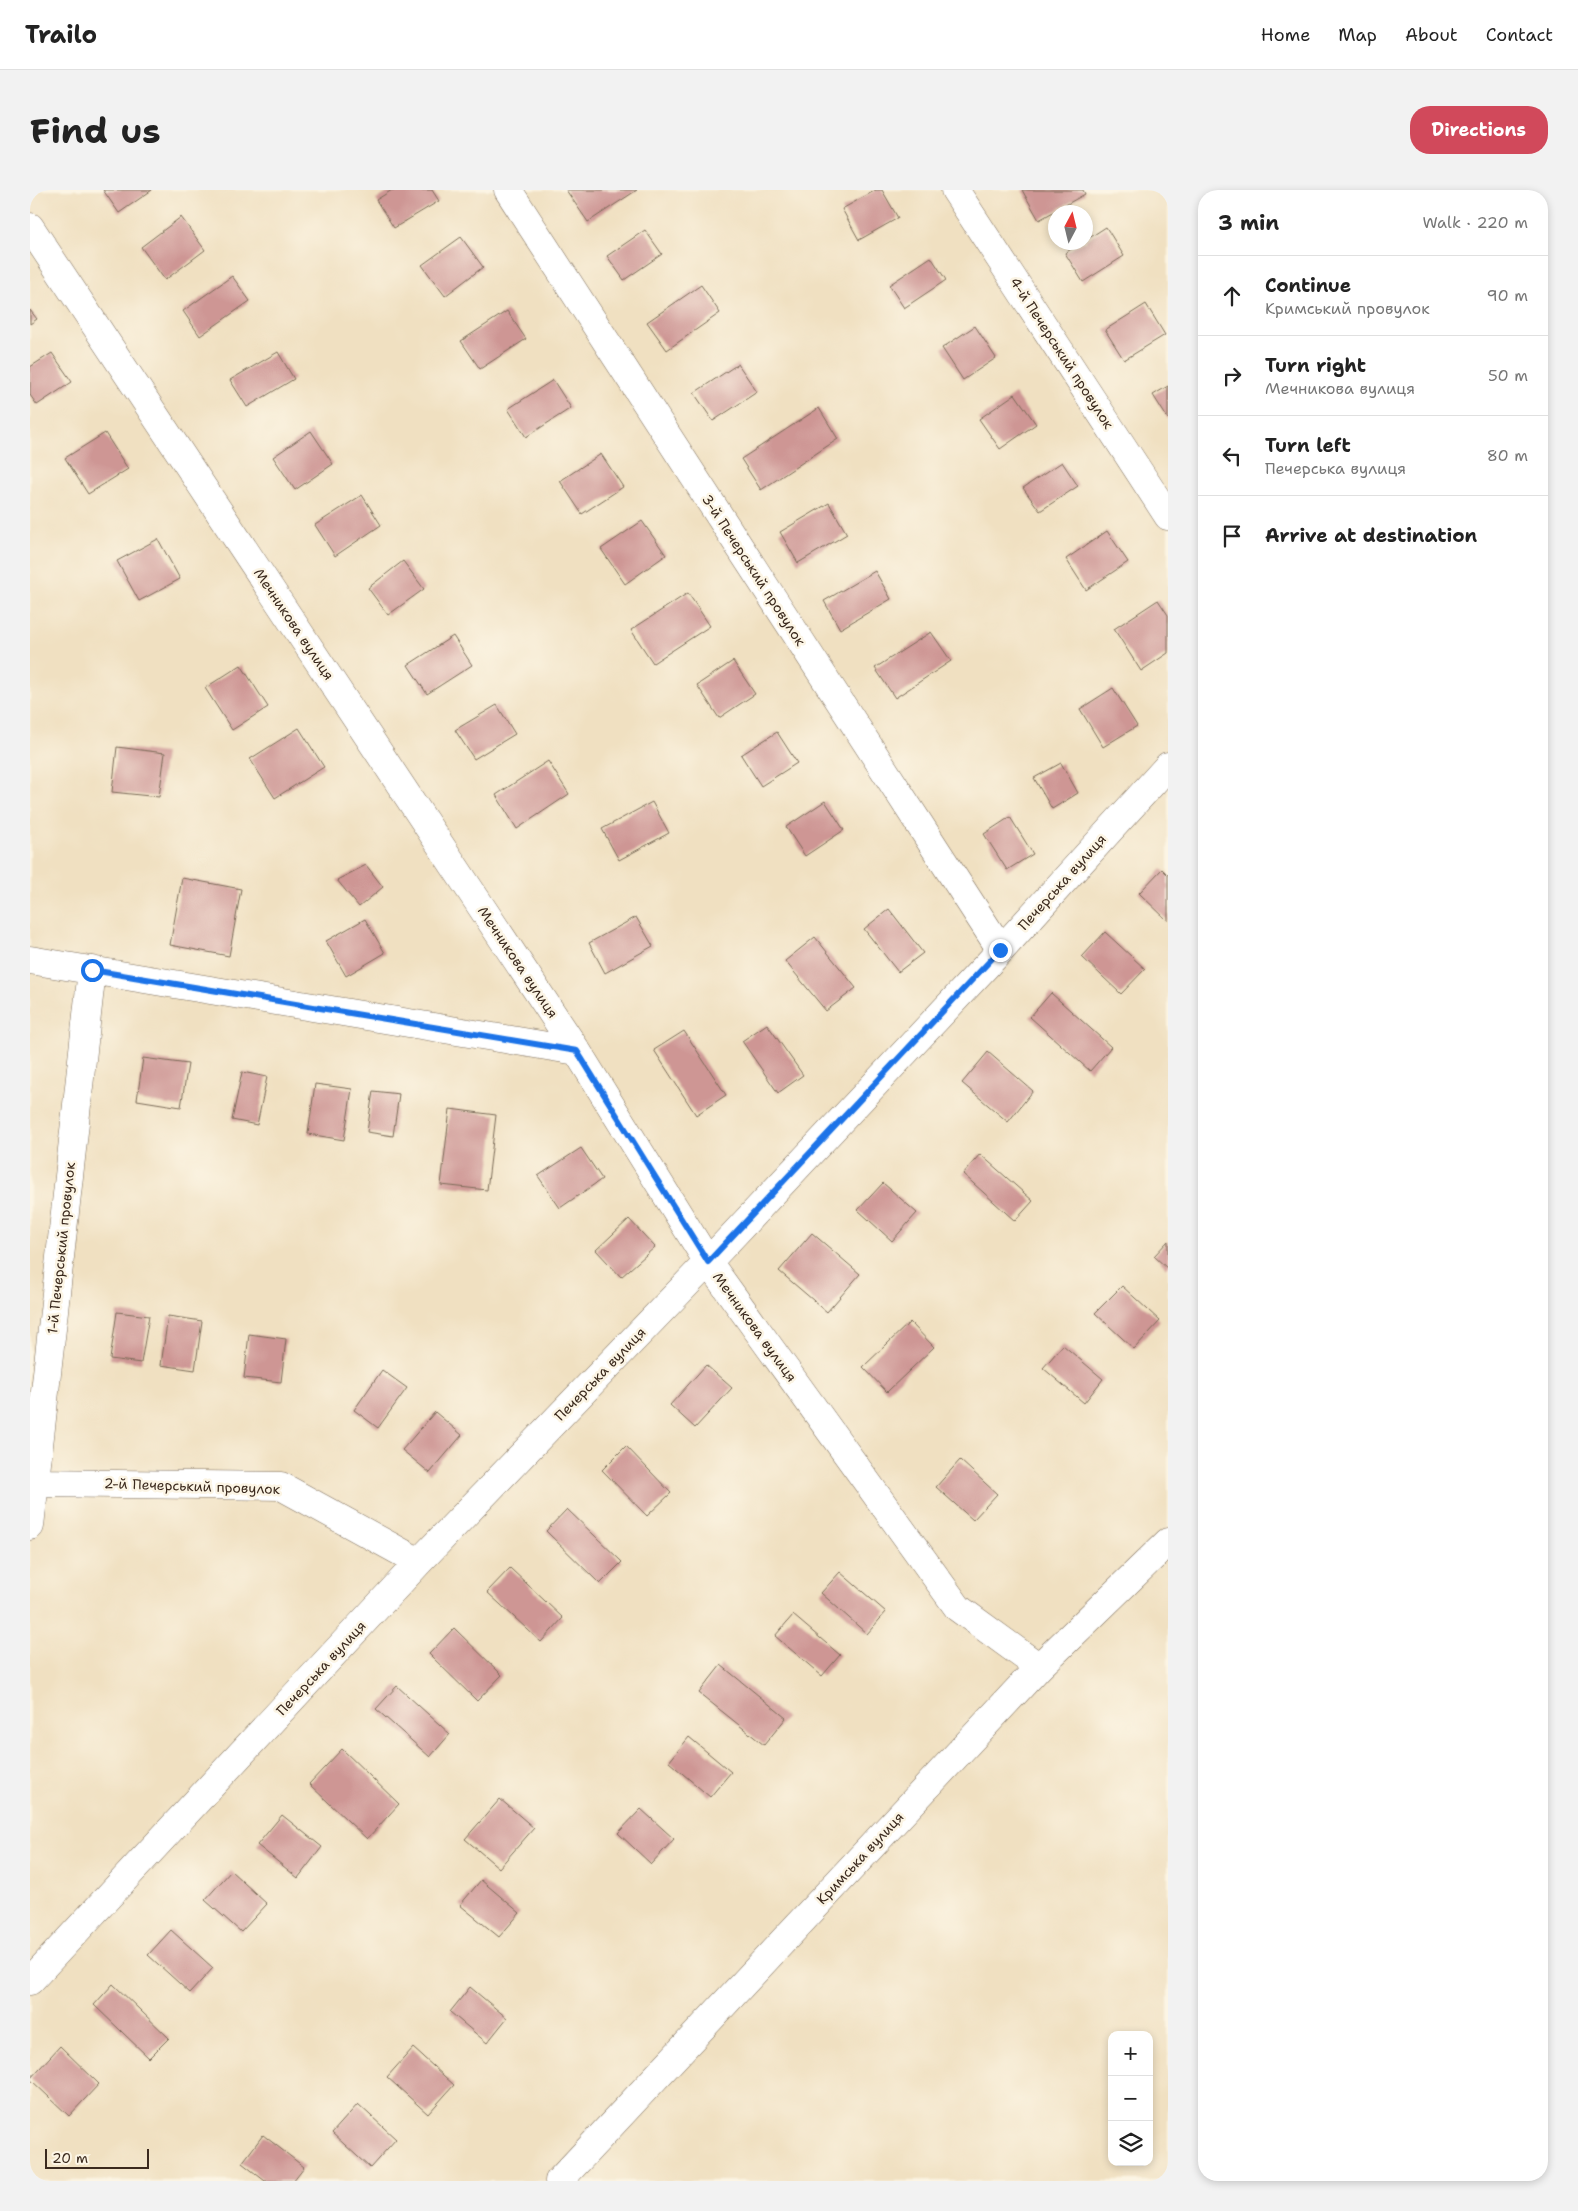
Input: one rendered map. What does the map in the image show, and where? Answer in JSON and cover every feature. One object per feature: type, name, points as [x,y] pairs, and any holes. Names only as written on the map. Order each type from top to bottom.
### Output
[{"type":"street","name":"3-й Печерський провулок","points":[[508,190],[1000,950]]},
{"type":"street","name":"4-й Печерський провулок","points":[[956,190],[1168,516]]},
{"type":"street","name":"Мечникова вулиця","points":[[30,227],[577,1051],[708,1262],[958,1608],[1039,1667]]},
{"type":"street","name":"Печерська вулиця","points":[[30,1981],[419,1562],[708,1262],[1000,950],[1168,766]]},
{"type":"street","points":[[30,960],[577,1051]]},
{"type":"street","name":"1-й Печерський провулок","points":[[30,1526],[92,970]]},
{"type":"street","name":"2-й Печерський провулок","points":[[36,1483],[281,1486],[419,1562]]},
{"type":"street","name":"Кримська вулиця","points":[[559,2181],[1039,1667],[1168,1542]]},
{"type":"building","points":[[103,190],[152,190],[119,213]]},
{"type":"building","points":[[392,190],[432,190],[439,201],[394,228],[376,200]]},
{"type":"building","points":[[566,190],[637,190],[588,222]]},
{"type":"building","points":[[876,190],[882,190],[898,218],[859,240],[842,209]]},
{"type":"building","points":[[1022,190],[1083,190],[1085,194],[1066,205],[1048,205],[1048,215],[1039,220]]},
{"type":"building","points":[[181,217],[205,250],[165,280],[141,247]]},
{"type":"building","points":[[1106,227],[1124,256],[1083,282],[1065,253],[1070,250],[1093,250],[1093,235]]},
{"type":"building","points":[[645,230],[662,254],[624,280],[607,256]]},
{"type":"building","points":[[461,237],[483,267],[445,296],[422,265]]},
{"type":"building","points":[[931,257],[946,280],[904,308],[889,285]]},
{"type":"building","points":[[232,276],[250,301],[200,336],[183,311]]},
{"type":"building","points":[[701,285],[720,313],[667,350],[647,322]]},
{"type":"building","points":[[1146,304],[1165,335],[1124,360],[1105,330]]},
{"type":"building","points":[[30,310],[37,319],[30,324]]},
{"type":"building","points":[[507,311],[526,339],[480,369],[461,341]]},
{"type":"building","points":[[975,326],[996,358],[963,380],[942,348]]},
{"type":"building","points":[[278,352],[294,379],[247,407],[230,380]]},
{"type":"building","points":[[52,353],[72,382],[37,405],[30,395],[30,367]]},
{"type":"building","points":[[738,364],[757,392],[713,421],[694,393]]},
{"type":"building","points":[[553,380],[571,408],[526,437],[508,409]]},
{"type":"building","points":[[1168,386],[1168,419],[1153,395]]},
{"type":"building","points":[[1015,394],[1036,424],[1000,449],[979,419]]},
{"type":"building","points":[[819,408],[838,439],[761,490],[741,459]]},
{"type":"building","points":[[311,431],[333,464],[295,490],[273,457]]},
{"type":"building","points":[[105,433],[128,469],[88,494],[65,458]]},
{"type":"building","points":[[601,454],[623,487],[582,514],[560,481]]},
{"type":"building","points":[[1062,462],[1078,486],[1040,511],[1023,488]]},
{"type":"building","points":[[362,495],[381,525],[335,556],[315,525]]},
{"type":"building","points":[[829,503],[847,534],[798,563],[780,532]]},
{"type":"building","points":[[642,521],[666,555],[625,584],[601,549]]},
{"type":"building","points":[[1107,531],[1128,562],[1086,590],[1066,559]]},
{"type":"building","points":[[158,539],[180,579],[139,601],[117,561]]},
{"type":"building","points":[[403,561],[424,589],[388,615],[368,588]]},
{"type":"building","points":[[875,571],[891,599],[840,629],[824,601]]},
{"type":"building","points":[[688,593],[710,626],[653,663],[631,630]]},
{"type":"building","points":[[1158,600],[1168,615],[1168,653],[1141,671],[1114,629]]},
{"type":"building","points":[[931,632],[951,661],[895,698],[875,668]]},
{"type":"building","points":[[453,636],[472,665],[427,694],[408,665]]},
{"type":"building","points":[[733,661],[755,694],[719,718],[697,685]]},
{"type":"building","points":[[241,665],[268,707],[232,730],[205,688]]},
{"type":"building","points":[[1113,688],[1137,726],[1103,747],[1080,709]]},
{"type":"building","points":[[497,705],[515,734],[474,759],[455,730]]},
{"type":"building","points":[[299,728],[324,767],[275,798],[250,759]]},
{"type":"building","points":[[777,732],[797,763],[761,786],[741,755]]},
{"type":"building","points":[[117,747],[165,753],[159,797],[112,792]]},
{"type":"building","points":[[548,761],[569,794],[517,829],[496,795]]},
{"type":"building","points":[[1061,763],[1078,793],[1052,809],[1034,778]]},
{"type":"building","points":[[825,801],[844,830],[805,856],[786,827]]},
{"type":"building","points":[[652,802],[669,833],[619,860],[602,829]]},
{"type":"building","points":[[1010,817],[1033,854],[1007,870],[984,834]]},
{"type":"building","points":[[366,865],[383,887],[359,907],[337,880]]},
{"type":"building","points":[[1162,869],[1168,875],[1168,921],[1139,893]]},
{"type":"building","points":[[182,878],[241,889],[229,956],[170,945]]},
{"type":"building","points":[[889,909],[923,953],[898,972],[864,929]]},
{"type":"building","points":[[636,917],[653,946],[605,973],[589,943]]},
{"type":"building","points":[[365,919],[385,953],[346,976],[326,941]]},
{"type":"building","points":[[1105,932],[1145,969],[1121,994],[1082,957]]},
{"type":"building","points":[[815,937],[856,988],[826,1011],[785,961]]},
{"type":"building","points":[[1051,993],[1111,1047],[1090,1071],[1030,1017]]},
{"type":"building","points":[[767,1024],[803,1075],[778,1093],[742,1041]]},
{"type":"building","points":[[684,1031],[726,1095],[696,1115],[654,1050]]},
{"type":"building","points":[[988,1052],[1033,1091],[1008,1122],[962,1083]]},
{"type":"building","points":[[143,1058],[188,1064],[181,1107],[137,1100]]},
{"type":"building","points":[[242,1072],[267,1077],[257,1125],[232,1120]]},
{"type":"building","points":[[315,1084],[352,1089],[344,1140],[308,1134]]},
{"type":"building","points":[[373,1091],[399,1094],[393,1136],[367,1132]]},
{"type":"building","points":[[450,1109],[496,1115],[487,1190],[441,1185]]},
{"type":"building","points":[[581,1148],[602,1179],[560,1208],[538,1176]]},
{"type":"building","points":[[980,1154],[1033,1201],[1015,1221],[963,1174]]},
{"type":"building","points":[[883,1183],[917,1213],[892,1241],[858,1210]]},
{"type":"building","points":[[629,1219],[655,1247],[621,1277],[596,1250]]},
{"type":"building","points":[[812,1233],[860,1274],[827,1312],[779,1271]]},
{"type":"building","points":[[1168,1241],[1168,1269],[1154,1256]]},
{"type":"building","points":[[1122,1286],[1160,1321],[1134,1349],[1095,1313]]},
{"type":"building","points":[[117,1312],[149,1316],[141,1363],[110,1359]]},
{"type":"building","points":[[168,1316],[202,1321],[195,1370],[161,1365]]},
{"type":"building","points":[[910,1322],[934,1347],[887,1392],[863,1367]]},
{"type":"building","points":[[249,1334],[286,1339],[281,1382],[244,1378]]},
{"type":"building","points":[[1063,1345],[1103,1379],[1084,1403],[1043,1368]]},
{"type":"building","points":[[706,1365],[732,1388],[695,1428],[670,1405]]},
{"type":"building","points":[[382,1370],[407,1388],[378,1428],[354,1410]]},
{"type":"building","points":[[435,1412],[462,1435],[430,1473],[402,1450]]},
{"type":"building","points":[[626,1446],[671,1493],[647,1516],[602,1470]]},
{"type":"building","points":[[960,1460],[997,1494],[973,1520],[936,1487]]},
{"type":"building","points":[[567,1509],[622,1562],[600,1584],[546,1531]]},
{"type":"building","points":[[510,1568],[563,1618],[541,1642],[487,1592]]},
{"type":"building","points":[[840,1572],[886,1612],[867,1634],[821,1593]]},
{"type":"building","points":[[793,1615],[840,1655],[822,1676],[775,1636]]},
{"type":"building","points":[[454,1628],[502,1675],[477,1701],[429,1654]]},
{"type":"building","points":[[721,1665],[786,1718],[764,1745],[699,1693]]},
{"type":"building","points":[[397,1686],[450,1734],[430,1757],[376,1709]]},
{"type":"building","points":[[689,1737],[731,1772],[710,1797],[669,1762]]},
{"type":"building","points":[[342,1749],[399,1804],[367,1839],[309,1784]]},
{"type":"building","points":[[500,1799],[534,1828],[499,1868],[465,1839]]},
{"type":"building","points":[[641,1809],[674,1839],[651,1864],[618,1833]]},
{"type":"building","points":[[282,1815],[322,1847],[298,1878],[257,1845]]},
{"type":"building","points":[[231,1871],[267,1904],[241,1932],[205,1900]]},
{"type":"building","points":[[481,1880],[520,1913],[499,1937],[460,1905]]},
{"type":"building","points":[[171,1930],[213,1968],[190,1993],[148,1955]]},
{"type":"building","points":[[113,1984],[169,2038],[149,2058],[94,2005]]},
{"type":"building","points":[[470,1987],[507,2018],[487,2043],[450,2012]]},
{"type":"building","points":[[60,2046],[99,2084],[69,2116],[30,2079]]},
{"type":"building","points":[[413,2048],[454,2085],[428,2114],[387,2077]]},
{"type":"building","points":[[358,2104],[396,2139],[370,2168],[332,2133]]},
{"type":"building","points":[[263,2135],[304,2167],[293,2181],[265,2181],[242,2163]]},
{"type":"route","points":[[92,970],[577,1051],[708,1262],[1000,950]]}]
